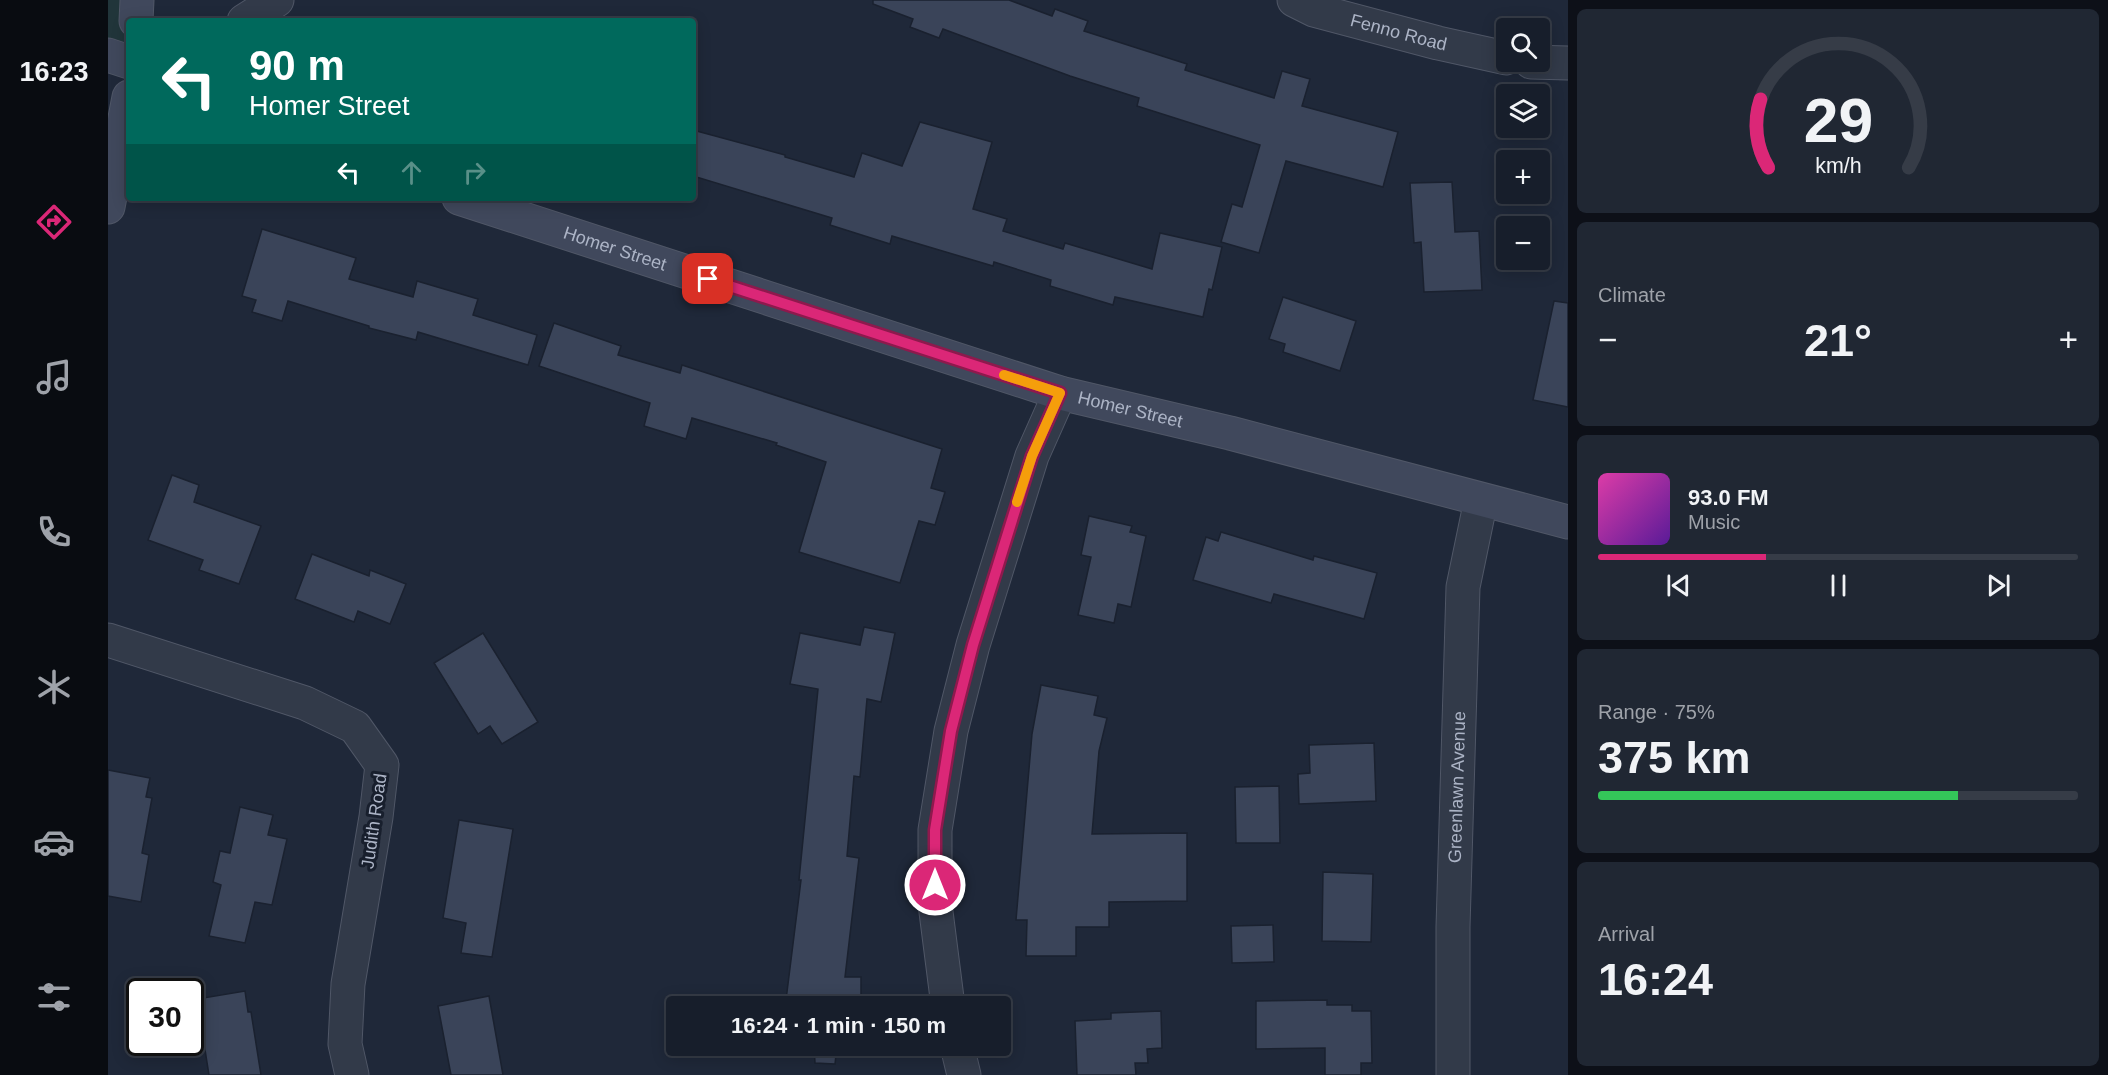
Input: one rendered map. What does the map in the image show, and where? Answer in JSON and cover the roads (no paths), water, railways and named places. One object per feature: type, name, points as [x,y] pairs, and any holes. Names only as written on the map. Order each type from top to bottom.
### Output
[{"type":"street","points":[[136,18],[137,0]]},
{"type":"street","points":[[249,18],[277,0]]},
{"type":"street","name":"Fenno Road","points":[[1294,0],[1314,10],[1496,56]]},
{"type":"street","points":[[108,55],[126,61]]},
{"type":"street","points":[[1550,63],[1568,63]]},
{"type":"street","points":[[108,207],[126,114]]},
{"type":"street","name":"Homer Street","points":[[468,201],[1060,393],[1230,432],[1568,522]]},
{"type":"street","points":[[947,996],[935,904],[935,830],[951,731],[973,645],[1032,456],[1060,393]]},
{"type":"street","name":"Greenlawn Avenue","points":[[1453,1075],[1453,927],[1463,587],[1481,500]]},
{"type":"street","name":"Judith Road","points":[[108,640],[305,703],[355,727],[382,765],[376,817],[348,984],[345,1044],[352,1075]]},
{"type":"street","points":[[959,1056],[964,1075]]}]
